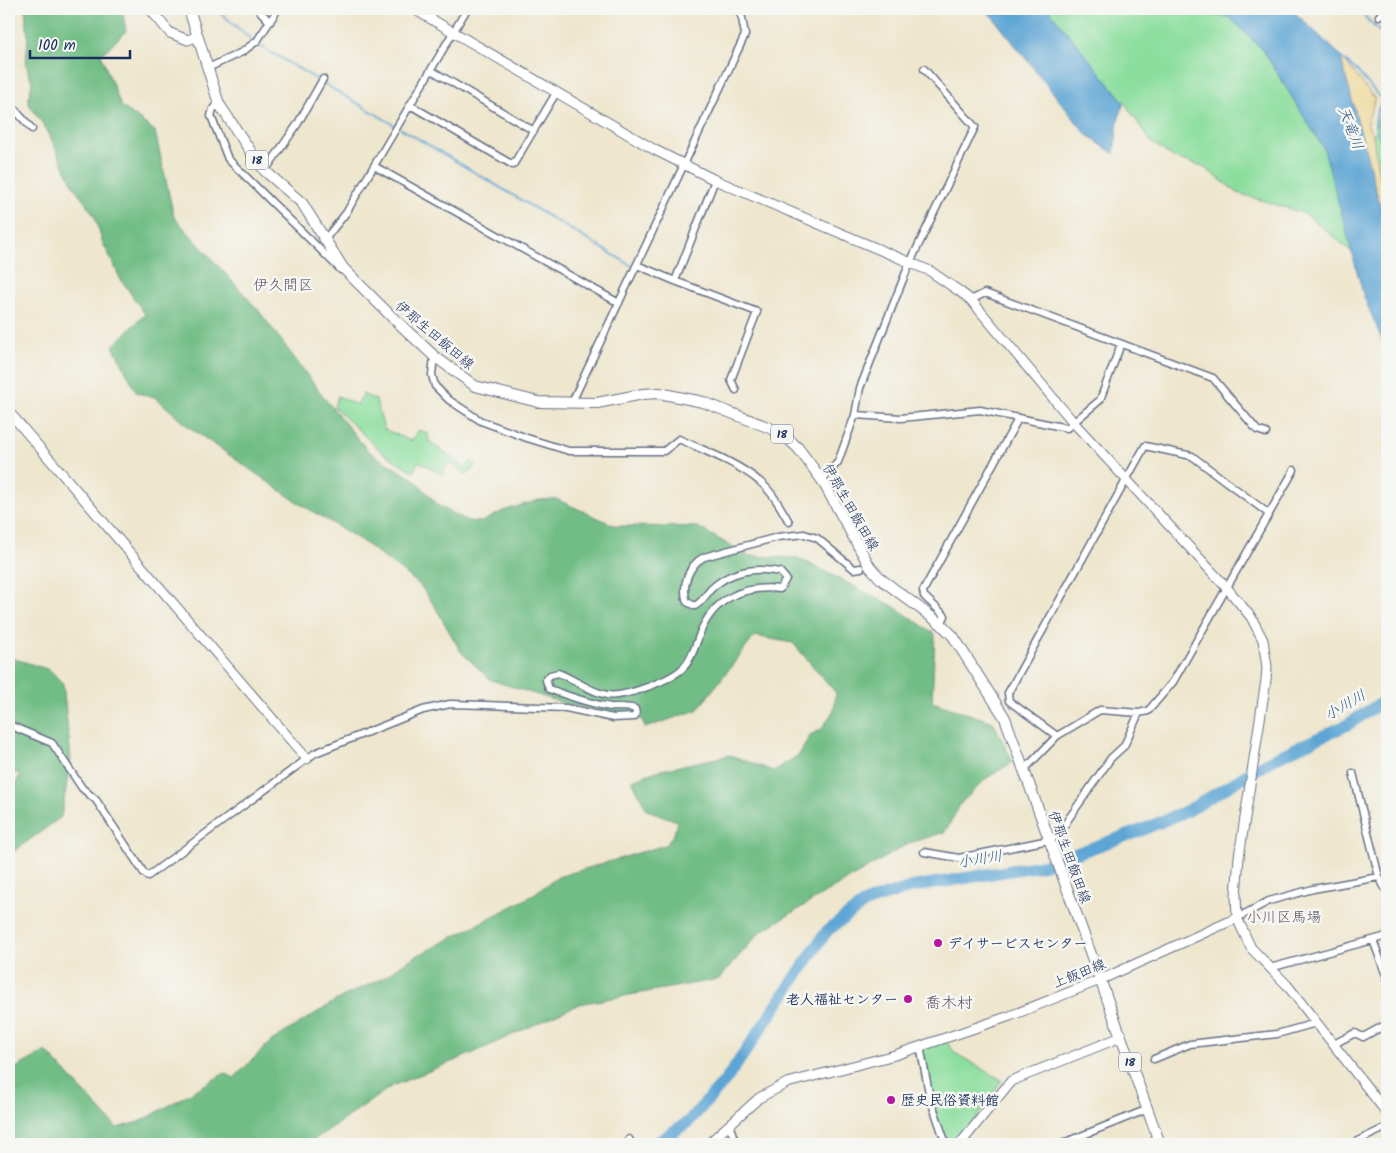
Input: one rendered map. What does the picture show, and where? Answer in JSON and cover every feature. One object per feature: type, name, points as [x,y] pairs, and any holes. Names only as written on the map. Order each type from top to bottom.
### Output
[{"type":"main road","name":"伊那生田飯田線","points":[[189,9],[220,104],[265,171],[302,203],[349,273],[434,356],[475,386],[538,402],[597,403],[643,394],[659,393],[703,402],[785,436],[798,448],[822,480],[870,567],[881,579],[941,624],[963,650],[1005,718],[1160,1144]]},
{"type":"street","points":[[150,9],[170,33],[188,40],[198,36]]},
{"type":"street","points":[[258,9],[270,22]]},
{"type":"street","points":[[208,68],[254,43],[278,9]]},
{"type":"street","points":[[414,9],[556,93],[685,165],[715,180],[930,271],[971,300],[1074,423],[1227,588],[1258,628],[1266,655],[1265,686],[1236,882],[1237,918],[1246,940],[1334,1044],[1387,1113]]},
{"type":"street","points":[[326,238],[346,213],[467,9]]},
{"type":"street","points":[[572,402],[745,35],[742,18],[738,9]]},
{"type":"street","points":[[1378,16],[1386,9]]},
{"type":"street","points":[[822,480],[838,462],[856,415],[860,388],[910,263],[975,127],[924,69]]},
{"type":"street","points":[[431,70],[534,131]]},
{"type":"street","points":[[265,171],[296,126],[322,81]]},
{"type":"street","points":[[410,104],[513,165],[556,93]]},
{"type":"street","points":[[9,102],[32,129]]},
{"type":"street","points":[[220,104],[213,109],[211,116],[228,159],[340,270],[349,273]]},
{"type":"street","points":[[374,166],[619,303]]},
{"type":"street","points":[[675,280],[715,180]]},
{"type":"street","points":[[637,266],[757,312],[731,380],[736,390]]},
{"type":"street","points":[[971,300],[985,292],[1213,378],[1257,430],[1266,433]]},
{"type":"street","points":[[856,415],[901,418],[980,410],[1067,428],[1100,400],[1122,344]]},
{"type":"street","points":[[434,356],[432,375],[435,386],[460,409],[481,421],[569,451],[617,449],[664,451],[679,439],[735,466],[760,481],[777,501],[789,522]]},
{"type":"street","points":[[9,412],[307,759]]},
{"type":"street","points":[[941,624],[945,616],[924,596],[923,591],[1018,419]]},
{"type":"street","points":[[1057,736],[1009,701],[1008,693],[1145,446],[1192,456],[1269,514]]},
{"type":"street","points":[[1025,769],[1057,736],[1100,710],[1139,713],[1154,707],[1172,682],[1294,470]]},
{"type":"street","points":[[9,725],[52,743],[82,788],[96,800],[144,873],[148,876],[315,753],[423,710],[450,704],[566,708],[613,718],[634,717],[636,714],[635,710],[630,707],[610,707],[562,694],[549,689],[546,680],[550,675],[558,673],[606,695],[645,690],[684,668],[703,626],[714,608],[723,600],[757,588],[780,589],[786,579],[780,572],[768,570],[739,571],[719,581],[694,606],[687,602],[685,596],[688,574],[695,562],[720,552],[796,534],[817,538],[854,569],[862,568]]},
{"type":"street","points":[[924,852],[959,858],[1060,836],[1067,821],[1111,758],[1124,746],[1139,713]]},
{"type":"street","points":[[1353,773],[1379,877],[1387,892]]},
{"type":"street","points":[[1237,918],[1269,901],[1313,889],[1379,877]]},
{"type":"street","name":"上飯田線","points":[[708,1144],[758,1098],[787,1083],[861,1064],[1010,1016],[1100,980],[1237,918]]},
{"type":"street","points":[[1270,968],[1387,936]]},
{"type":"street","points":[[1374,940],[1387,978]]},
{"type":"street","points":[[1154,1059],[1190,1044],[1268,1035],[1316,1023]]},
{"type":"street","points":[[1334,1044],[1355,1033],[1363,1037],[1387,1024]]},
{"type":"street","points":[[960,1144],[1011,1081],[1121,1037]]},
{"type":"street","points":[[920,1046],[930,1098],[946,1144]]},
{"type":"street","points":[[1061,1144],[1148,1109]]},
{"type":"street","points":[[729,1124],[735,1141],[733,1144]]},
{"type":"street","points":[[1351,1144],[1387,1127]]},
{"type":"green space","points":[[25,9],[122,9],[126,31],[101,55],[121,106],[155,131],[174,217],[259,311],[326,400],[369,452],[415,480],[439,506],[468,521],[482,522],[503,511],[539,500],[556,499],[616,526],[698,527],[748,556],[798,558],[893,606],[935,634],[932,702],[993,722],[1013,762],[987,778],[961,803],[945,832],[909,843],[760,932],[719,979],[579,1004],[471,1054],[392,1086],[308,1144],[9,1144],[9,1068],[14,1069],[46,1051],[117,1128],[142,1121],[225,1073],[234,1078],[270,1042],[340,998],[383,978],[407,961],[528,898],[558,877],[665,845],[674,834],[677,821],[647,810],[632,780],[657,771],[730,755],[773,771],[799,755],[810,735],[821,730],[834,710],[836,693],[793,643],[755,636],[697,710],[645,728],[642,719],[569,705],[491,680],[461,652],[434,605],[419,584],[362,541],[297,502],[189,427],[155,397],[137,393],[113,346],[145,314],[120,278],[103,243],[94,215],[73,185],[47,130],[28,103],[32,82],[26,65],[28,37]]},
{"type":"green space","points":[[1048,9],[1169,9],[1229,17],[1263,50],[1324,149],[1353,253],[1306,214],[1238,193],[1202,166],[1174,158],[1151,142],[1124,102]]},
{"type":"green space","points":[[1387,93],[1387,203],[1378,171],[1373,136]]},
{"type":"green space","points":[[363,394],[376,400],[384,429],[411,441],[419,430],[428,434],[429,441],[465,468],[471,461],[476,465],[467,475],[448,462],[442,475],[418,461],[414,472],[383,453],[334,407],[338,396],[357,405]]},
{"type":"green space","points":[[9,657],[50,670],[63,684],[71,759],[61,817],[9,855],[9,792],[13,791],[20,774],[9,771]]},
{"type":"green space","points":[[945,1040],[955,1053],[1002,1080],[959,1144],[947,1144],[939,1127],[920,1046]]},
{"type":"sand","points":[[1340,55],[1375,99],[1367,123],[1373,136],[1378,171],[1387,203],[1387,232]]},
{"type":"water","points":[[982,9],[1048,9],[1124,102],[1118,121],[1114,154],[1086,134],[991,15]]},
{"type":"water","name":"天竜川","points":[[1169,9],[1291,9],[1340,55],[1387,232],[1387,352],[1364,297],[1324,149],[1263,50],[1229,17]]},
{"type":"waterway","points":[[216,9],[255,43],[396,126]]},
{"type":"waterway","points":[[1357,9],[1387,39]]},
{"type":"waterway","points":[[1338,55],[1356,70],[1382,100],[1376,115],[1375,125],[1378,135],[1387,149]]},
{"type":"waterway","points":[[400,128],[632,266]]},
{"type":"waterway","name":"小川川","points":[[655,1144],[688,1122],[726,1080],[827,931],[866,902],[912,887],[1044,865],[1142,830],[1189,810],[1275,758],[1347,725],[1387,699]]},
{"type":"place","name":"デイサービスセンター","points":[[938,943]]},
{"type":"place","name":"老人福祉センター","points":[[908,999]]},
{"type":"place","name":"歴史民俗資料館","points":[[891,1100]]},
{"type":"district","name":"伊久間区","points":[[283,285]]},
{"type":"district","name":"小川区馬場","points":[[1284,917]]},
{"type":"district","name":"喬木村","points":[[949,1002]]}]
